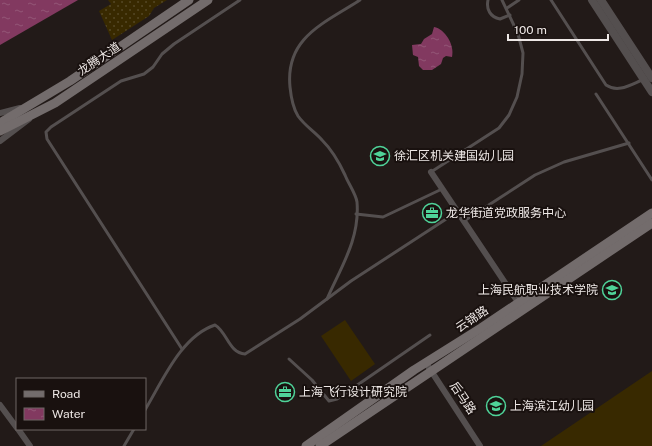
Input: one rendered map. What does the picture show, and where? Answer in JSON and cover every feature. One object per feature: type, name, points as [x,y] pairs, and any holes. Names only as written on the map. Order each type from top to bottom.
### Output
[{"type":"main road","name":"龙腾大道","points":[[0,123],[70,81],[188,0]]},
{"type":"main road","name":"龙腾大道","points":[[0,131],[33,116],[76,90],[208,0]]},
{"type":"main road","name":"云锦路","points":[[320,446],[518,302],[652,213]]},
{"type":"main road","name":"云锦路","points":[[306,446],[652,223]]},
{"type":"street","points":[[592,0],[648,79]]},
{"type":"street","points":[[601,0],[648,79],[652,92]]},
{"type":"street","points":[[0,113],[28,107]]},
{"type":"street","points":[[0,141],[33,116]]},
{"type":"street","points":[[431,172],[518,302]]},
{"type":"street","name":"后马路","points":[[429,367],[480,446]]},
{"type":"street","points":[[0,405],[16,428]]},
{"type":"street","points":[[18,430],[30,446]]},
{"type":"lane","points":[[182,349],[46,139],[46,132],[51,127],[121,81],[144,74],[152,67],[162,54],[174,44],[240,0]]},
{"type":"lane","points":[[326,300],[354,240],[357,201],[337,158],[321,139],[309,129],[298,116],[291,98],[289,77],[292,58],[299,44],[309,34],[360,0]]},
{"type":"lane","points":[[488,0],[487,7],[492,15],[500,19],[510,15]]},
{"type":"lane","points":[[431,172],[499,128],[509,115],[517,97],[522,74],[523,53],[510,15],[502,0]]},
{"type":"lane","points":[[507,8],[519,0]]},
{"type":"lane","points":[[551,0],[606,85],[612,89],[619,89],[648,79]]},
{"type":"lane","points":[[596,94],[652,180]]},
{"type":"lane","points":[[464,221],[535,175],[564,162],[629,143]]},
{"type":"lane","points":[[356,214],[383,217],[442,189]]},
{"type":"lane","points":[[146,408],[182,349],[209,327],[215,325],[220,328],[235,350],[240,354],[245,354],[326,300],[351,281],[458,212]]},
{"type":"lane","points":[[289,359],[312,380],[329,401],[337,399],[430,335]]},
{"type":"lane","points":[[124,446],[133,430]]},
{"type":"shaded area","points":[[108,0],[167,0],[154,8],[149,16],[112,40],[99,11],[111,4]]},
{"type":"shaded area","points":[[345,320],[375,364],[351,381],[321,336]]},
{"type":"shaded area","points":[[652,371],[652,446],[541,446]]},
{"type":"water","points":[[0,0],[78,0],[0,45]]},
{"type":"water","points":[[434,27],[442,31],[451,43],[453,52],[452,57],[446,56],[443,58],[441,64],[432,70],[423,70],[419,66],[418,57],[413,55],[412,45],[421,44],[424,39],[432,34]]},
{"type":"place","name":"徐汇区机关建国幼儿园","points":[[380,156]]},
{"type":"place","name":"龙华街道党政服务中心","points":[[432,213]]},
{"type":"place","name":"上海民航职业技术学院","points":[[612,290]]},
{"type":"place","name":"上海飞行设计研究院","points":[[285,392]]},
{"type":"place","name":"上海滨江幼儿园","points":[[496,406]]}]
